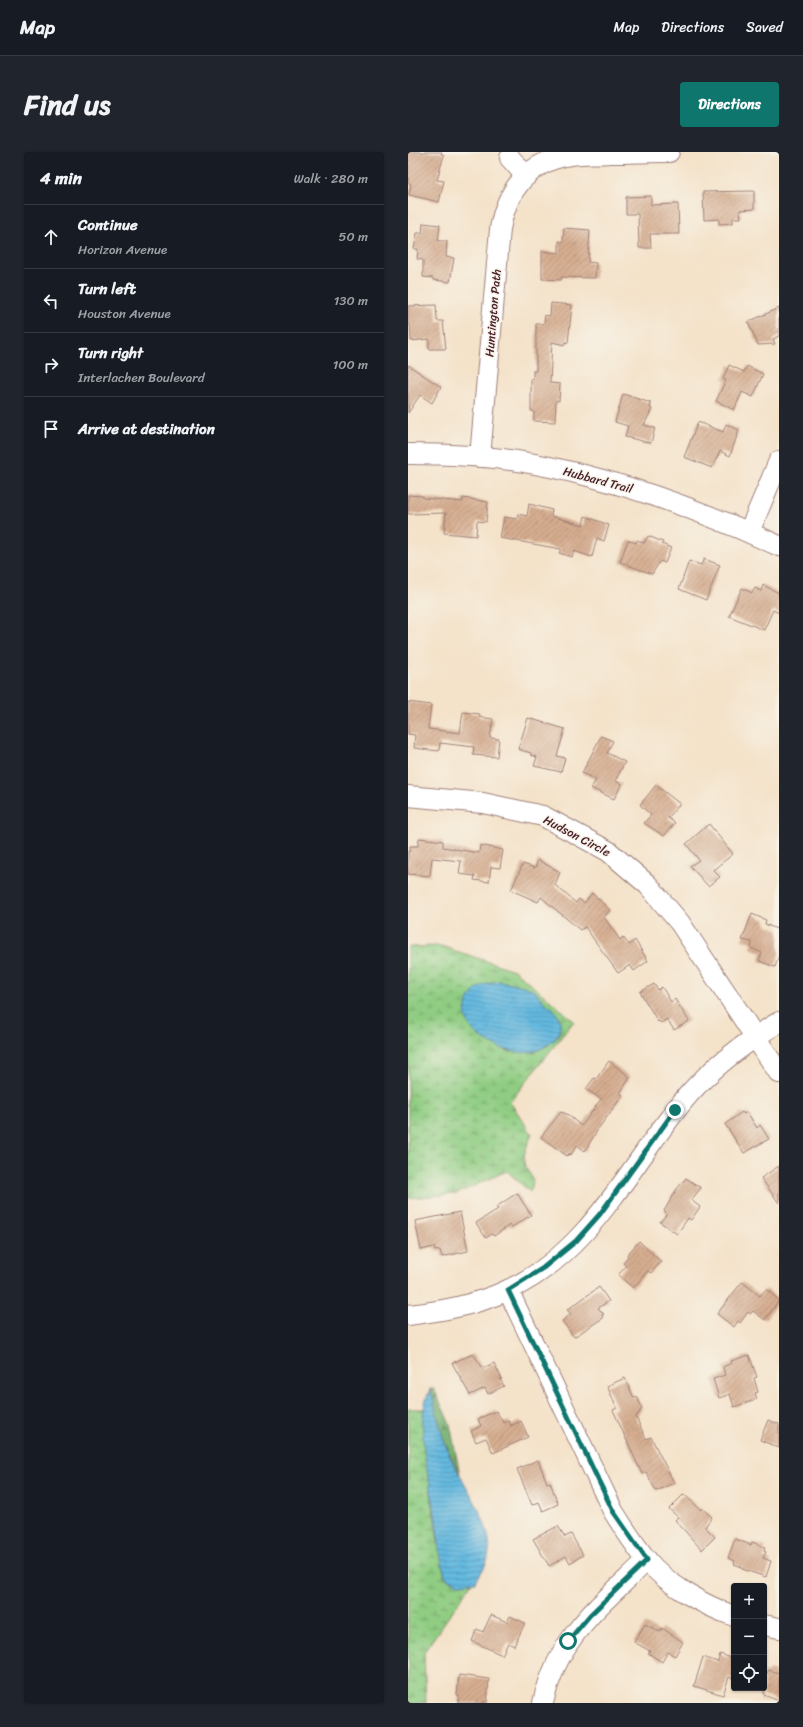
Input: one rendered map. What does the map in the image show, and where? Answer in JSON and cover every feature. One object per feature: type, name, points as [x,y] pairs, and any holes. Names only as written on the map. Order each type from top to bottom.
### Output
[{"type":"street","name":"Huntington Path","points":[[480,457],[500,229],[508,199],[526,176],[551,160],[579,154],[669,152]]},
{"type":"street","points":[[510,158],[526,176]]},
{"type":"street","name":"Hubbard Trail","points":[[408,454],[480,457],[534,463],[593,477],[675,503],[749,532],[779,546]]},
{"type":"street","points":[[749,532],[779,461]]},
{"type":"street","name":"Hudson Circle","points":[[408,796],[482,803],[543,816],[608,851],[648,885],[680,924],[779,1073]]},
{"type":"street","points":[[408,1315],[458,1307],[508,1290],[543,1268],[576,1241],[600,1214],[675,1110],[690,1093],[719,1064],[755,1036],[779,1022]]},
{"type":"street","points":[[508,1290],[613,1511],[647,1560],[670,1581],[696,1599],[731,1615]]},
{"type":"street","points":[[543,1703],[552,1672],[568,1641],[590,1615],[647,1560]]},
{"type":"street","points":[[767,1626],[779,1628]]},
{"type":"green space","points":[[441,946],[514,970],[574,1021],[510,1102],[532,1134],[524,1155],[525,1167],[533,1181],[530,1192],[507,1171],[456,1194],[408,1198],[408,947]],"holes":[[[499,981],[526,987],[538,995],[545,1004],[552,1008],[559,1018],[559,1036],[547,1046],[533,1052],[506,1051]]]},
{"type":"green space","points":[[430,1389],[434,1389],[450,1424],[460,1475],[443,1439]]},
{"type":"green space","points":[[408,1409],[425,1409],[424,1443],[439,1549],[445,1577],[459,1584],[472,1583],[424,1652],[426,1703],[408,1703]]},
{"type":"water","points":[[499,981],[529,988],[553,1009],[558,1016],[560,1028],[559,1034],[551,1043],[538,1050],[527,1052],[514,1051],[500,1048],[487,1042],[476,1033],[469,1024],[465,1013],[468,1001],[474,992],[480,987]]},
{"type":"water","points":[[430,1389],[443,1438],[449,1454],[475,1502],[486,1528],[489,1541],[489,1552],[484,1568],[475,1582],[459,1584],[445,1577],[424,1447],[423,1416],[425,1402]]},
{"type":"building","points":[[408,152],[442,152],[441,154],[444,155],[437,180],[444,181],[439,202],[409,195],[411,184],[408,183]]},
{"type":"building","points":[[754,191],[754,209],[740,210],[741,218],[733,218],[733,223],[719,224],[719,219],[704,220],[703,192]]},
{"type":"building","points":[[651,196],[651,205],[678,204],[679,234],[650,234],[651,248],[639,248],[638,214],[626,214],[626,197]]},
{"type":"building","points":[[423,223],[440,225],[438,241],[447,241],[446,257],[454,258],[450,282],[423,277],[423,260],[417,259],[418,249],[414,249],[417,233],[422,233]]},
{"type":"building","points":[[564,228],[590,230],[588,262],[596,263],[595,278],[562,277],[561,280],[542,279],[542,251],[559,253],[559,241],[563,242]]},
{"type":"building","points":[[551,303],[572,305],[568,343],[565,342],[565,345],[552,342],[550,383],[560,384],[559,401],[556,400],[555,422],[534,421],[534,411],[531,411],[531,379],[533,379],[533,371],[536,371],[536,324],[544,324],[545,315],[550,316]]},
{"type":"building","points":[[436,305],[437,321],[443,321],[446,349],[429,349],[429,339],[411,341],[410,324],[408,324],[408,306]]},
{"type":"building","points":[[779,308],[779,336],[773,339],[775,344],[758,345],[748,322]]},
{"type":"building","points":[[408,365],[441,387],[432,403],[420,395],[408,413]]},
{"type":"building","points":[[729,365],[744,372],[747,366],[763,374],[753,397],[742,392],[734,410],[716,401],[726,380],[723,379]]},
{"type":"building","points":[[623,394],[651,403],[650,408],[652,409],[644,425],[655,428],[651,443],[625,437],[628,426],[615,422]]},
{"type":"building","points":[[698,422],[723,432],[726,424],[739,430],[730,456],[720,451],[712,468],[684,457]]},
{"type":"building","points":[[408,495],[463,502],[463,498],[488,502],[486,522],[477,521],[476,536],[444,533],[446,513],[408,514]]},
{"type":"building","points":[[529,504],[552,510],[551,516],[583,525],[585,516],[609,525],[604,541],[597,538],[592,557],[574,551],[572,557],[559,553],[561,549],[500,538],[504,517],[517,519],[518,514],[527,516]]},
{"type":"building","points":[[648,536],[663,542],[662,544],[671,548],[665,563],[660,561],[652,574],[620,562],[628,540],[636,543],[637,540],[644,543]]},
{"type":"building","points":[[704,559],[720,565],[706,600],[679,589],[689,561],[701,565]]},
{"type":"building","points":[[763,585],[779,593],[779,613],[773,610],[764,630],[729,616],[742,588],[752,593],[755,588],[761,591]]},
{"type":"building","points":[[408,702],[431,705],[428,729],[460,733],[463,712],[480,714],[479,717],[493,719],[490,738],[499,739],[497,757],[473,755],[474,747],[440,743],[439,751],[414,748],[415,735],[408,734]]},
{"type":"building","points":[[528,718],[565,729],[557,756],[565,758],[561,772],[534,766],[537,757],[531,755],[531,753],[518,749]]},
{"type":"building","points":[[601,736],[613,741],[607,753],[625,762],[615,781],[622,784],[614,799],[591,788],[596,780],[582,773]]},
{"type":"building","points":[[656,785],[680,804],[668,818],[675,823],[664,836],[644,823],[651,815],[640,805]]},
{"type":"building","points":[[709,824],[733,854],[713,870],[720,877],[708,886],[690,866],[699,860],[686,844]]},
{"type":"building","points":[[419,838],[443,841],[443,847],[479,853],[480,845],[503,850],[500,868],[491,867],[489,882],[474,880],[475,876],[459,874],[461,861],[432,858],[430,876],[408,874],[408,851],[410,851],[410,846],[418,846]]},
{"type":"building","points":[[538,860],[560,872],[555,885],[576,903],[579,899],[584,903],[592,893],[610,910],[604,917],[620,940],[623,937],[629,945],[635,940],[648,961],[634,971],[630,965],[618,973],[585,927],[580,930],[541,897],[538,902],[511,890],[523,864],[535,868]]},
{"type":"building","points":[[752,914],[766,920],[765,924],[779,930],[779,955],[775,967],[759,961],[762,953],[751,948],[752,942],[742,940]]},
{"type":"building","points":[[654,984],[658,990],[662,987],[671,1002],[675,999],[689,1021],[674,1030],[667,1019],[661,1023],[659,1021],[658,1022],[640,992]]},
{"type":"building","points":[[609,1061],[630,1077],[620,1093],[623,1095],[598,1129],[585,1151],[577,1145],[571,1155],[570,1153],[567,1156],[541,1137],[561,1112],[567,1114],[581,1126],[601,1099],[586,1089],[594,1078],[596,1079]]},
{"type":"building","points":[[742,1112],[744,1114],[747,1112],[757,1128],[760,1125],[769,1139],[744,1153],[725,1124]]},
{"type":"building","points":[[779,1166],[779,1203],[761,1178]]},
{"type":"building","points":[[686,1178],[701,1188],[691,1200],[700,1207],[691,1220],[688,1218],[677,1234],[660,1222],[667,1214],[664,1211],[676,1190]]},
{"type":"building","points":[[517,1193],[531,1215],[512,1227],[510,1225],[494,1236],[492,1234],[486,1238],[476,1223],[498,1209],[496,1207]]},
{"type":"building","points":[[460,1212],[468,1251],[442,1257],[440,1250],[435,1251],[434,1247],[421,1250],[415,1221]]},
{"type":"building","points":[[639,1241],[661,1262],[651,1273],[648,1271],[633,1288],[618,1275],[626,1266],[623,1263],[628,1256],[627,1255]]},
{"type":"building","points":[[742,1282],[760,1296],[766,1289],[779,1300],[765,1320],[753,1311],[750,1314],[748,1312],[740,1323],[738,1321],[734,1327],[717,1314]]},
{"type":"building","points":[[599,1287],[609,1301],[598,1308],[604,1314],[602,1315],[603,1318],[574,1337],[562,1321],[571,1314],[567,1310]]},
{"type":"building","points":[[473,1354],[483,1368],[494,1363],[504,1386],[488,1394],[485,1388],[470,1395],[452,1363]]},
{"type":"building","points":[[749,1355],[757,1377],[754,1378],[758,1392],[755,1393],[757,1399],[734,1407],[730,1394],[719,1398],[713,1379],[725,1375],[723,1367],[732,1363],[731,1361]]},
{"type":"building","points":[[625,1378],[634,1398],[637,1397],[642,1408],[636,1417],[646,1439],[651,1437],[674,1483],[656,1491],[646,1472],[642,1474],[613,1410],[617,1408],[607,1386]]},
{"type":"building","points":[[496,1411],[504,1423],[509,1421],[511,1426],[521,1421],[528,1437],[493,1453],[486,1438],[476,1442],[471,1431],[481,1426],[478,1419]]},
{"type":"building","points":[[768,1420],[779,1424],[779,1448],[760,1440]]},
{"type":"building","points":[[538,1460],[547,1483],[550,1482],[558,1504],[543,1511],[539,1502],[532,1505],[517,1469]]},
{"type":"building","points":[[684,1494],[701,1510],[702,1508],[712,1517],[705,1527],[715,1537],[702,1550],[675,1520],[678,1517],[669,1509]]},
{"type":"building","points":[[558,1526],[565,1537],[571,1534],[583,1555],[570,1563],[566,1556],[549,1566],[533,1539]]},
{"type":"building","points":[[735,1539],[751,1545],[752,1542],[765,1547],[764,1551],[766,1552],[763,1558],[771,1561],[766,1577],[742,1569],[742,1567],[734,1564],[735,1561],[728,1558]]},
{"type":"building","points":[[491,1615],[507,1622],[510,1616],[525,1623],[514,1646],[508,1643],[502,1655],[472,1641],[477,1629],[483,1632]]},
{"type":"building","points":[[645,1624],[660,1632],[662,1628],[683,1642],[675,1656],[668,1652],[662,1662],[648,1653],[650,1651],[634,1642]]},
{"type":"building","points":[[720,1654],[731,1658],[731,1678],[729,1677],[723,1695],[694,1686],[703,1657],[718,1662]]},
{"type":"building","points":[[769,1670],[779,1673],[779,1701],[764,1695],[764,1691],[767,1691],[767,1673]]},
{"type":"building","points":[[459,1675],[489,1679],[487,1703],[458,1703],[459,1695],[457,1695]]},
{"type":"route","points":[[568,1641],[590,1615],[647,1560],[613,1511],[508,1290],[560,1256],[576,1241],[600,1214],[675,1110]]}]
